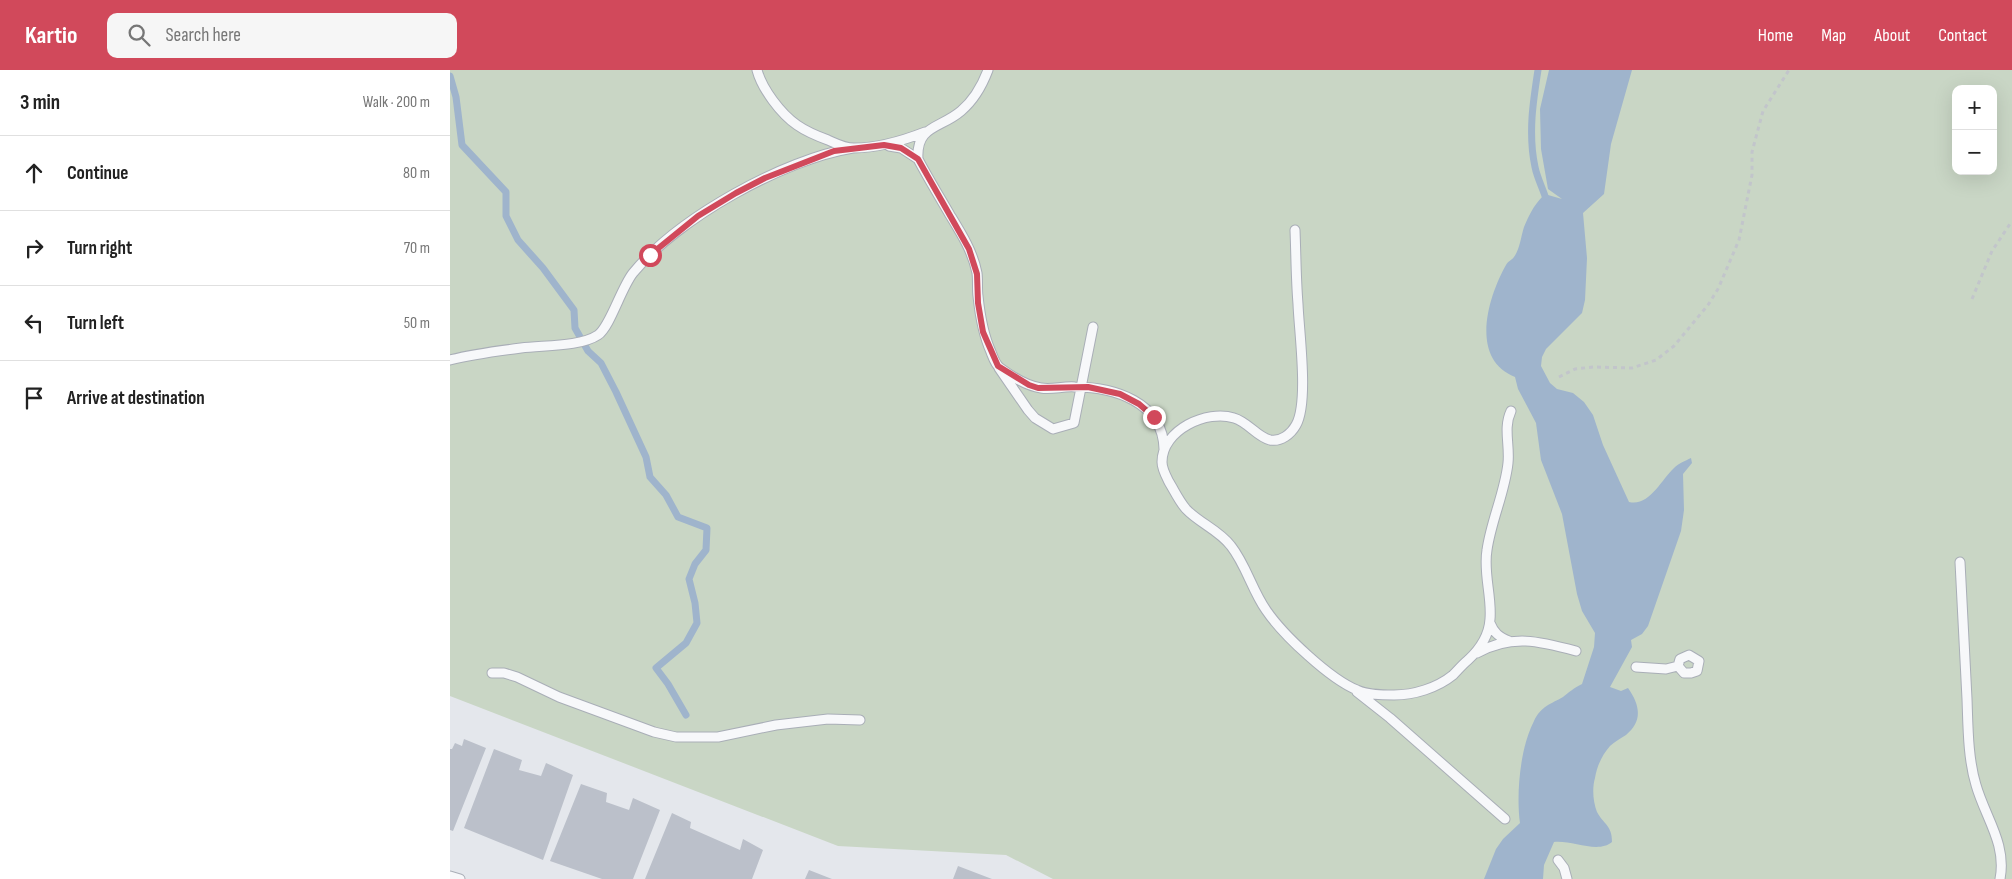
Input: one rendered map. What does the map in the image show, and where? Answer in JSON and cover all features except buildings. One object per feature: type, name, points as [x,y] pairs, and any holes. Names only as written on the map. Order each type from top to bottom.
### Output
[{"type":"lane","points":[[757,70],[759,79],[796,124],[817,136],[842,146],[853,148]]},
{"type":"lane","points":[[450,360],[519,348],[560,344],[592,338],[601,334],[626,282],[637,269],[684,227],[721,202],[765,178],[822,155],[853,148],[899,142],[927,131],[959,113],[968,105],[976,95],[988,70]]},
{"type":"lane","points":[[918,159],[919,143],[927,131]]},
{"type":"lane","points":[[884,145],[901,148],[918,159],[969,249],[977,274],[978,303],[983,332],[998,366],[1028,410],[1035,418],[1053,429],[1074,423],[1093,327]]},
{"type":"lane","points":[[1164,449],[1169,440],[1180,430],[1206,418],[1218,416],[1236,418],[1272,440],[1282,439],[1298,423],[1301,410],[1302,388],[1295,230]]},
{"type":"lane","points":[[998,366],[1029,385],[1038,388],[1099,388],[1120,394],[1147,410],[1164,436],[1162,464],[1165,474],[1186,509],[1220,534],[1230,544],[1240,559],[1258,599],[1274,622],[1314,660],[1390,718],[1504,819]]},
{"type":"lane","points":[[1509,641],[1500,638],[1493,631],[1490,623],[1486,553],[1508,465],[1506,428],[1511,411]]},
{"type":"lane","points":[[1960,562],[1967,720],[1972,763],[1980,800],[1996,833],[2002,869],[2000,879]]},
{"type":"lane","points":[[1474,655],[1484,642],[1490,623]]},
{"type":"lane","points":[[1348,685],[1358,691],[1374,694],[1395,695],[1418,692],[1442,682],[1474,655],[1492,645],[1509,641],[1536,642],[1576,651]]},
{"type":"lane","points":[[1636,667],[1666,669],[1678,666]]},
{"type":"lane","points":[[492,673],[504,673],[518,677],[559,697],[654,732],[676,737],[718,737],[770,726],[828,718],[860,720]]},
{"type":"lane","points":[[1558,860],[1564,868],[1567,879]]},
{"type":"lane","points":[[450,876],[460,879]]},
{"type":"path","points":[[1560,377],[1574,369],[1593,367],[1632,368],[1656,360],[1674,346],[1708,305],[1718,289],[1739,240],[1752,175],[1752,152],[1763,111],[1789,70]]},
{"type":"path","points":[[1972,299],[1992,251],[2012,221]]},
{"type":"green space","points":[[450,70],[2012,70],[2012,879],[1053,879],[1006,855],[838,846],[450,696]]},
{"type":"water","points":[[1549,70],[1632,70],[1611,144],[1604,194],[1583,213],[1587,258],[1585,300],[1582,313],[1546,349],[1542,357],[1541,366],[1550,383],[1557,389],[1573,393],[1584,402],[1593,415],[1603,445],[1629,502],[1636,502],[1649,497],[1680,463],[1691,458],[1692,463],[1683,474],[1684,510],[1681,531],[1648,626],[1642,634],[1631,640],[1632,647],[1610,687],[1621,691],[1628,688],[1635,701],[1638,713],[1631,730],[1605,753],[1594,782],[1593,795],[1597,812],[1611,832],[1612,842],[1600,847],[1592,847],[1554,842],[1544,865],[1543,879],[1484,879],[1496,849],[1503,839],[1520,823],[1520,771],[1525,744],[1534,721],[1543,709],[1582,684],[1594,647],[1595,633],[1582,611],[1577,594],[1562,514],[1541,460],[1536,423],[1518,389],[1515,377],[1501,368],[1492,356],[1487,342],[1486,326],[1493,293],[1506,265],[1516,254],[1529,215],[1542,197],[1548,195],[1562,199],[1548,189],[1541,149],[1540,109]]},
{"type":"waterway","points":[[1538,70],[1533,106],[1532,142],[1536,171],[1545,196]]},
{"type":"waterway","points":[[450,76],[456,97],[462,145],[506,192],[506,216],[518,240],[543,268],[574,310],[575,328],[588,351],[601,363],[616,392],[646,457],[650,477],[666,495],[678,517],[707,528],[706,550],[695,564],[689,579],[695,603],[697,623],[686,643],[656,668],[668,684],[686,715]]},
{"type":"route","points":[[650,255],[698,216],[765,178],[834,151],[884,145],[901,148],[918,159],[969,249],[977,274],[978,303],[983,332],[998,366],[1029,385],[1038,388],[1076,386],[1099,388],[1120,394],[1139,404],[1154,417]]}]
